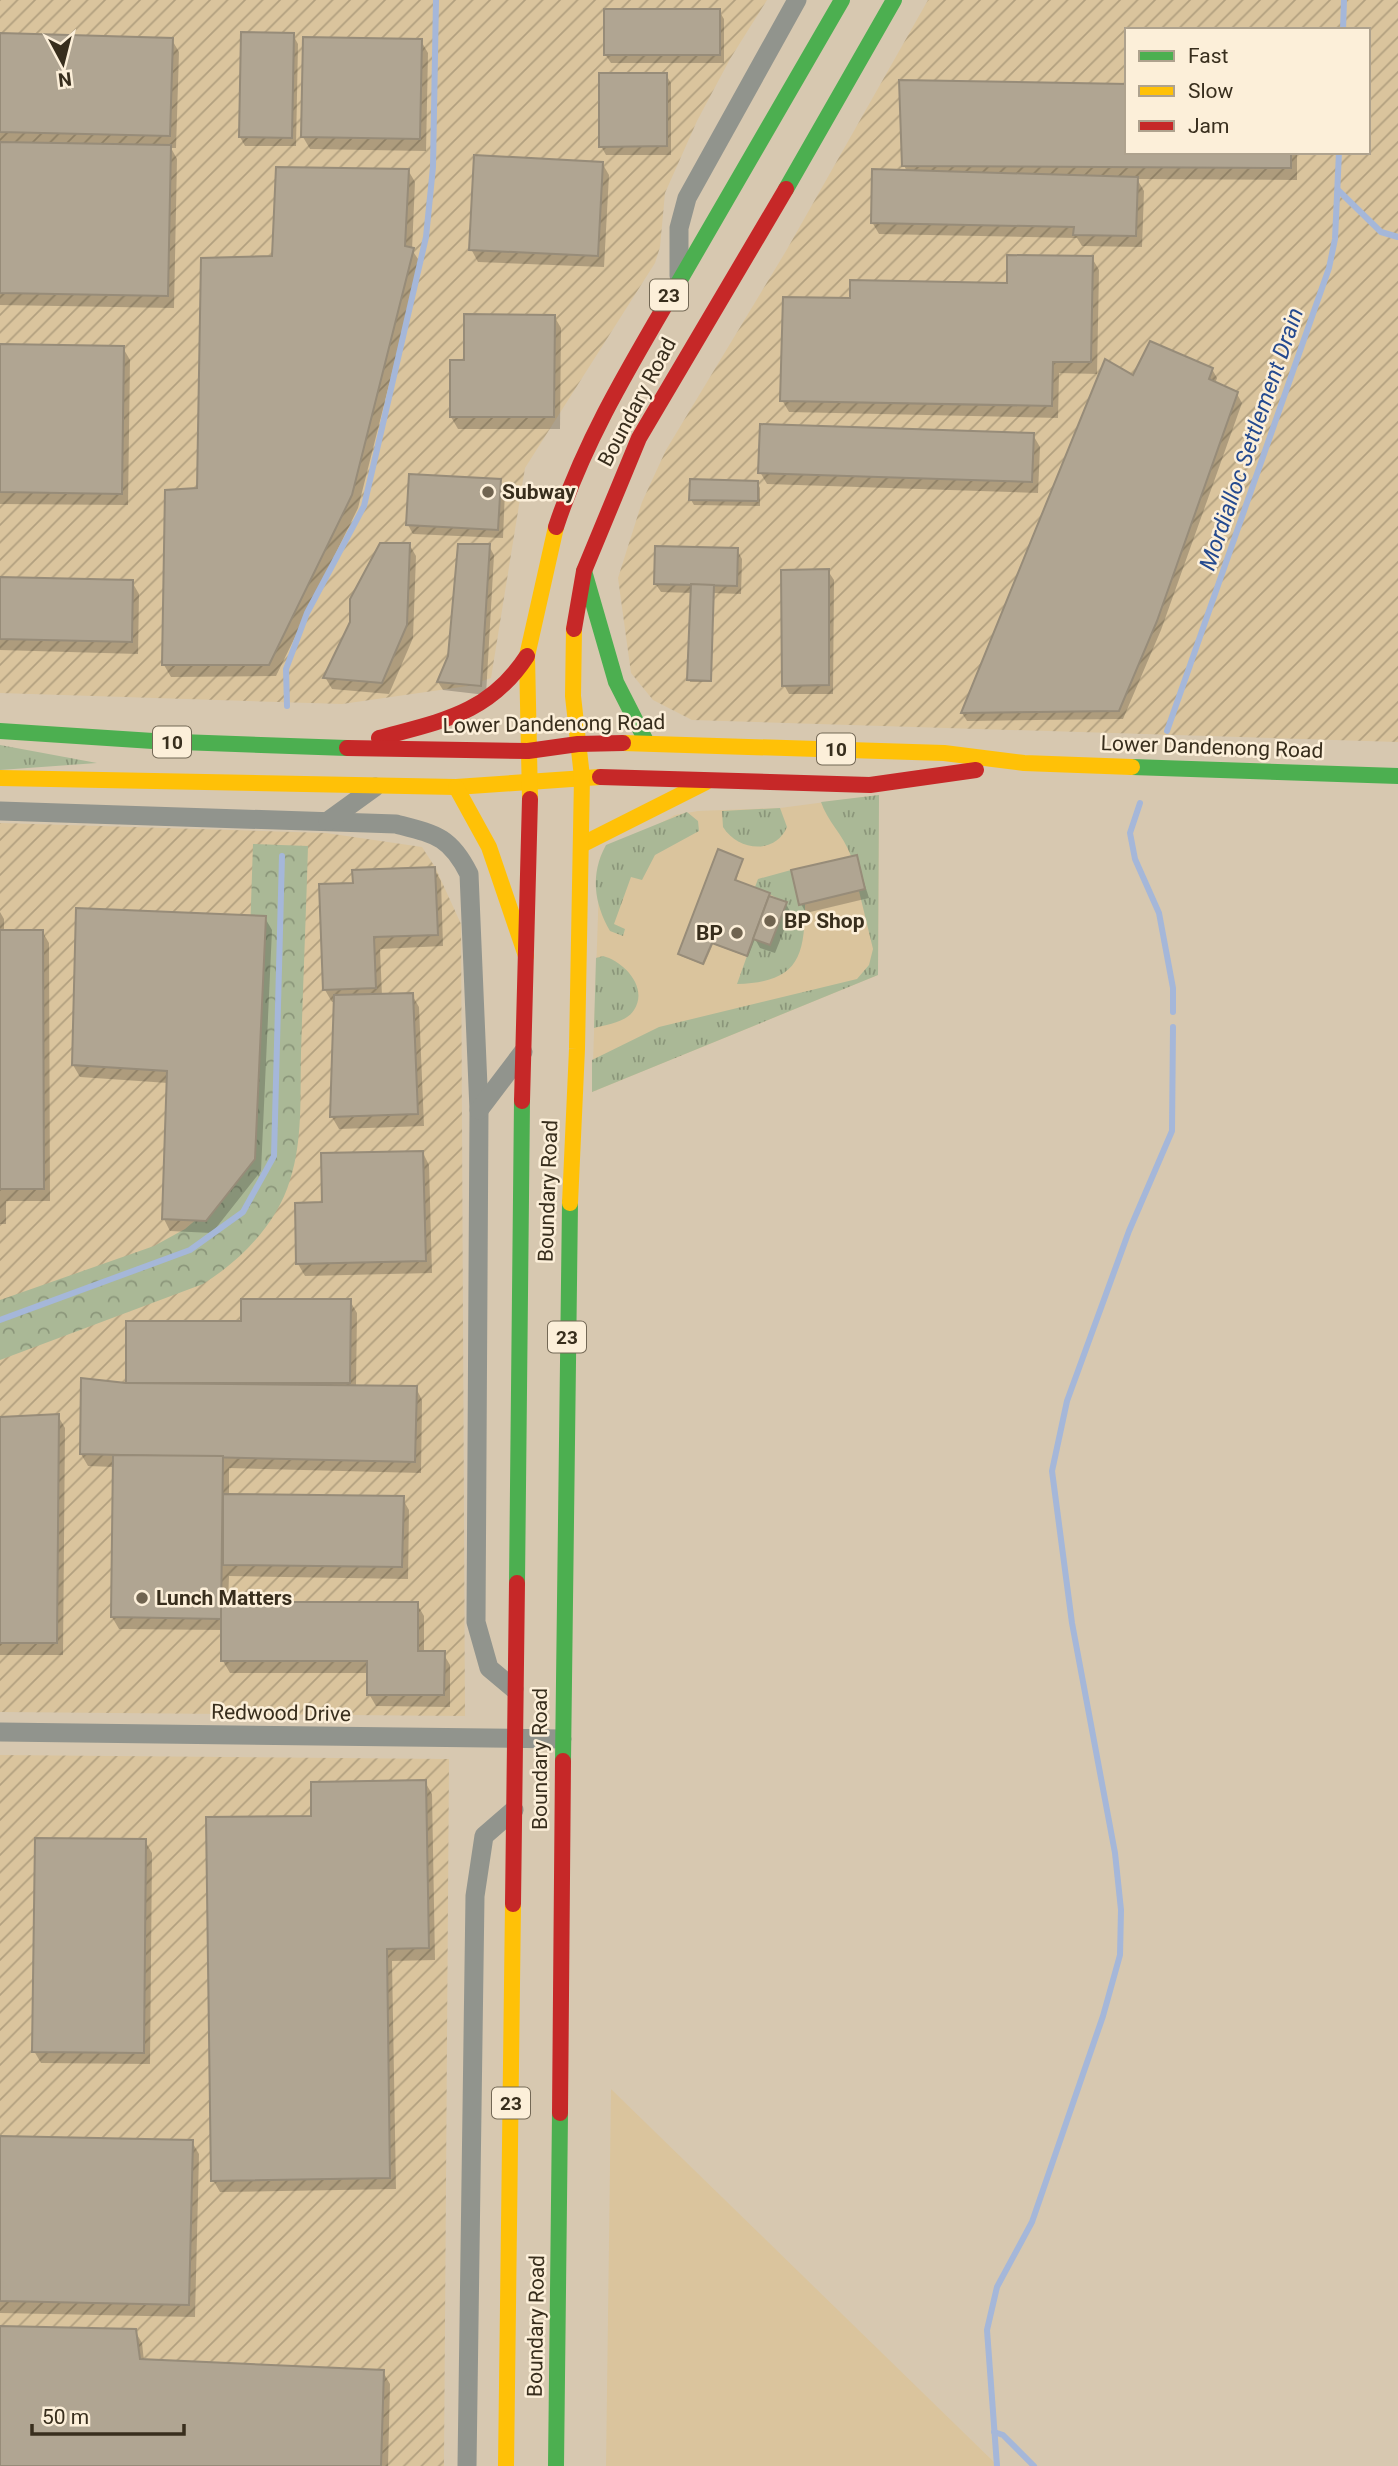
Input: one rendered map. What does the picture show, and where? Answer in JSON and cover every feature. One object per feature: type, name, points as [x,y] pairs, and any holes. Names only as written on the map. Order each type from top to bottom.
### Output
[{"type":"main road","name":"Boundary Road","points":[[506,2466],[523,1052],[530,783],[527,656],[550,544],[570,484],[599,419],[842,0]]},
{"type":"main road","name":"Boundary Road","points":[[556,2466],[569,1224],[582,777],[573,696],[574,628],[584,571],[650,418],[808,153],[894,0]]},
{"type":"main road","points":[[584,571],[606,653],[626,706],[648,743]]},
{"type":"main road","points":[[345,748],[459,715],[488,701],[506,688],[527,656]]},
{"type":"main road","name":"Lower Dandenong Road","points":[[0,731],[153,741],[345,748],[528,751],[578,744],[648,743],[944,752],[1024,763],[1398,776]]},
{"type":"main road","name":"Lower Dandenong Road","points":[[0,778],[457,787],[582,777],[870,785],[1024,763]]},
{"type":"main road","points":[[581,845],[709,780]]},
{"type":"main road","points":[[457,787],[489,848],[526,956]]},
{"type":"street","points":[[679,277],[678,228],[687,198],[797,0]]},
{"type":"street","points":[[0,811],[328,821],[379,785]]},
{"type":"street","name":"Boundary Road","points":[[328,821],[396,824],[438,835],[457,850],[469,874],[479,1110],[476,1622],[489,1668],[514,1689]]},
{"type":"street","points":[[479,1110],[523,1052]]},
{"type":"street","name":"Redwood Drive","points":[[0,1732],[562,1739]]},
{"type":"street","points":[[467,2466],[475,1896],[484,1836],[514,1810]]},
{"type":"shaded area","points":[[0,0],[767,0],[730,59],[697,121],[665,193],[660,247],[655,263],[525,468],[491,678],[468,686],[342,704],[0,693]]},
{"type":"shaded area","points":[[928,0],[1398,0],[1398,742],[692,720],[653,700],[631,673],[618,578],[642,502],[666,450],[786,251]]},
{"type":"shaded area","name":"BP","points":[[879,795],[878,975],[592,1092],[600,857],[675,815],[698,811],[780,808]]},
{"type":"shaded area","points":[[0,823],[326,833],[422,847],[435,867],[461,924],[465,1716],[0,1712]]},
{"type":"shaded area","points":[[0,1755],[449,1759],[444,2466],[0,2466]]},
{"type":"shaded area","points":[[611,2089],[998,2466],[606,2466]]},
{"type":"green space","points":[[0,745],[97,763],[0,770]]},
{"type":"green space","points":[[879,795],[878,975],[592,1092],[592,1060],[659,1027],[857,979],[869,965],[873,949],[859,891],[865,889],[857,856],[851,856],[821,802]]},
{"type":"green space","points":[[780,808],[787,827],[781,836],[765,846],[747,845],[738,841],[723,827],[722,811]]},
{"type":"green space","points":[[687,812],[698,821],[699,831],[655,855],[642,880],[631,877],[614,924],[625,929],[623,936],[610,931],[600,910],[596,888],[598,867],[606,845]]},
{"type":"green space","points":[[253,844],[308,846],[299,1133],[294,1165],[284,1196],[256,1240],[203,1284],[0,1360],[0,1300],[154,1246],[185,1229],[210,1208],[244,1113]]},
{"type":"green space","points":[[791,870],[799,904],[805,903],[803,939],[794,964],[773,978],[737,984],[753,939],[770,945],[787,903],[755,887],[758,879]]},
{"type":"green space","points":[[603,956],[618,963],[632,976],[638,1001],[631,1014],[616,1022],[594,1028],[596,958]]},
{"type":"building","points":[[604,9],[720,9],[720,55],[604,55]]},
{"type":"building","points":[[241,32],[294,33],[292,138],[239,137]]},
{"type":"building","points":[[0,33],[173,38],[170,136],[0,132]]},
{"type":"building","points":[[303,37],[422,39],[420,139],[301,137]]},
{"type":"building","points":[[599,73],[667,73],[667,146],[599,147]]},
{"type":"building","points":[[899,80],[1125,84],[1125,154],[1291,154],[1291,168],[902,166]]},
{"type":"building","points":[[0,142],[171,145],[168,296],[0,293]]},
{"type":"building","points":[[474,155],[603,162],[598,256],[469,250]]},
{"type":"building","points":[[276,167],[409,169],[405,246],[414,248],[352,495],[269,665],[162,665],[165,490],[197,488],[201,258],[272,256]]},
{"type":"building","points":[[872,169],[1138,177],[1136,236],[1073,235],[1074,227],[871,223]]},
{"type":"building","points":[[1007,255],[1093,256],[1091,362],[1053,362],[1052,406],[780,401],[783,297],[850,298],[850,280],[1007,283]]},
{"type":"building","points":[[464,314],[555,315],[554,417],[450,417],[450,360],[464,360]]},
{"type":"building","points":[[1150,341],[1213,368],[1209,379],[1238,392],[1157,621],[1119,711],[961,713],[1105,359],[1133,375]]},
{"type":"building","points":[[0,344],[124,346],[122,494],[0,492]]},
{"type":"building","points":[[760,424],[1034,433],[1032,482],[758,473]]},
{"type":"building","points":[[409,474],[501,479],[498,530],[406,525]]},
{"type":"building","points":[[690,479],[758,481],[758,501],[689,500]]},
{"type":"building","points":[[380,543],[410,543],[407,625],[382,683],[323,678],[350,622],[350,599]]},
{"type":"building","points":[[458,544],[490,544],[481,686],[437,682],[448,656]]},
{"type":"building","points":[[655,546],[738,548],[737,586],[654,584]]},
{"type":"building","points":[[829,569],[829,685],[782,686],[781,570]]},
{"type":"building","points":[[0,577],[133,580],[132,642],[0,639]]},
{"type":"building","points":[[691,584],[714,585],[711,681],[687,680]]},
{"type":"building","points":[[718,849],[743,859],[735,880],[770,893],[747,956],[712,943],[703,964],[678,954]]},
{"type":"building","points":[[857,855],[865,889],[799,905],[791,870]]},
{"type":"building","points":[[435,867],[438,935],[374,937],[376,988],[323,990],[319,884],[353,883],[352,870]]},
{"type":"building","name":"BP Shop","points":[[769,896],[787,902],[770,945],[753,939]]},
{"type":"building","points":[[76,908],[266,916],[255,1159],[206,1221],[162,1219],[167,1071],[72,1065]]},
{"type":"building","points":[[0,930],[43,930],[44,1189],[0,1189]]},
{"type":"building","points":[[413,993],[418,1114],[330,1117],[334,995]]},
{"type":"building","points":[[423,1151],[426,1261],[296,1264],[295,1203],[322,1202],[321,1153]]},
{"type":"building","points":[[241,1299],[351,1299],[350,1383],[126,1383],[126,1321],[241,1321]]},
{"type":"building","points":[[81,1378],[126,1383],[417,1386],[415,1462],[80,1454]]},
{"type":"building","points":[[59,1414],[57,1643],[0,1643],[0,1417]]},
{"type":"building","points":[[113,1455],[223,1456],[221,1619],[111,1617]]},
{"type":"building","points":[[223,1494],[404,1496],[402,1567],[223,1565]]},
{"type":"building","points":[[221,1602],[418,1602],[418,1651],[445,1651],[444,1695],[367,1695],[367,1661],[221,1661]]},
{"type":"building","points":[[426,1780],[429,1948],[387,1949],[390,2178],[211,2181],[206,1817],[311,1816],[311,1782]]},
{"type":"building","points":[[35,1838],[146,1839],[144,2053],[32,2052]]},
{"type":"building","points":[[0,2136],[193,2140],[189,2305],[0,2301]]},
{"type":"building","points":[[0,2326],[136,2329],[140,2359],[384,2370],[381,2466],[0,2466]]},
{"type":"waterway","points":[[287,706],[286,669],[307,613],[364,506],[426,237],[433,167],[436,0]]},
{"type":"waterway","name":"Mordialloc Settlement Drain","points":[[1343,28],[1344,0]]},
{"type":"waterway","name":"Mordialloc Settlement Drain","points":[[1167,731],[1329,268],[1335,239],[1339,154]]},
{"type":"waterway","points":[[1338,190],[1381,232],[1398,237]]},
{"type":"waterway","points":[[1140,803],[1130,833],[1135,859],[1159,913],[1173,988],[1173,1012]]},
{"type":"waterway","points":[[0,1320],[190,1250],[243,1212],[274,1156],[282,856]]},
{"type":"waterway","points":[[997,2466],[987,2330],[997,2287],[1032,2222],[1103,2016],[1120,1955],[1121,1910],[1115,1853],[1072,1623],[1052,1471],[1067,1401],[1129,1231],[1172,1131],[1173,1027]]},
{"type":"waterway","points":[[994,2432],[1003,2435],[1034,2466]]},
{"type":"traffic: fast","points":[[673,292],[842,0]]},
{"type":"traffic: fast","points":[[786,189],[894,0]]},
{"type":"traffic: fast","points":[[584,571],[616,682],[647,743]]},
{"type":"traffic: fast","points":[[0,731],[153,741],[347,748]]},
{"type":"traffic: fast","points":[[1132,767],[1398,776]]},
{"type":"traffic: fast","points":[[517,1583],[522,1101]]},
{"type":"traffic: fast","points":[[563,1761],[570,1203]]},
{"type":"traffic: fast","points":[[556,2466],[560,2113]]},
{"type":"traffic: slow","points":[[530,799],[527,656],[556,527]]},
{"type":"traffic: slow","points":[[570,1203],[577,1049],[582,777],[573,696],[574,629]]},
{"type":"traffic: slow","points":[[623,743],[944,753],[1024,763],[1132,767]]},
{"type":"traffic: slow","points":[[0,778],[456,787],[600,777]]},
{"type":"traffic: slow","points":[[581,845],[706,782]]},
{"type":"traffic: slow","points":[[456,787],[489,847],[526,956]]},
{"type":"traffic: slow","points":[[506,2466],[513,1904]]},
{"type":"traffic: jam","points":[[574,629],[584,571],[639,438],[786,189]]},
{"type":"traffic: jam","points":[[556,527],[593,436],[673,292]]},
{"type":"traffic: jam","points":[[379,738],[443,720],[480,703],[497,691],[527,656]]},
{"type":"traffic: jam","points":[[347,748],[528,751],[578,744],[623,743]]},
{"type":"traffic: jam","points":[[600,777],[870,785],[976,770]]},
{"type":"traffic: jam","points":[[522,1101],[530,799]]},
{"type":"traffic: jam","points":[[513,1904],[517,1583]]},
{"type":"traffic: jam","points":[[560,2113],[563,1761]]},
{"type":"place","name":"Subway","points":[[488,492]]},
{"type":"place","name":"BP Shop","points":[[770,921]]},
{"type":"place","name":"BP","points":[[737,933]]},
{"type":"place","name":"Lunch Matters","points":[[142,1598]]}]
